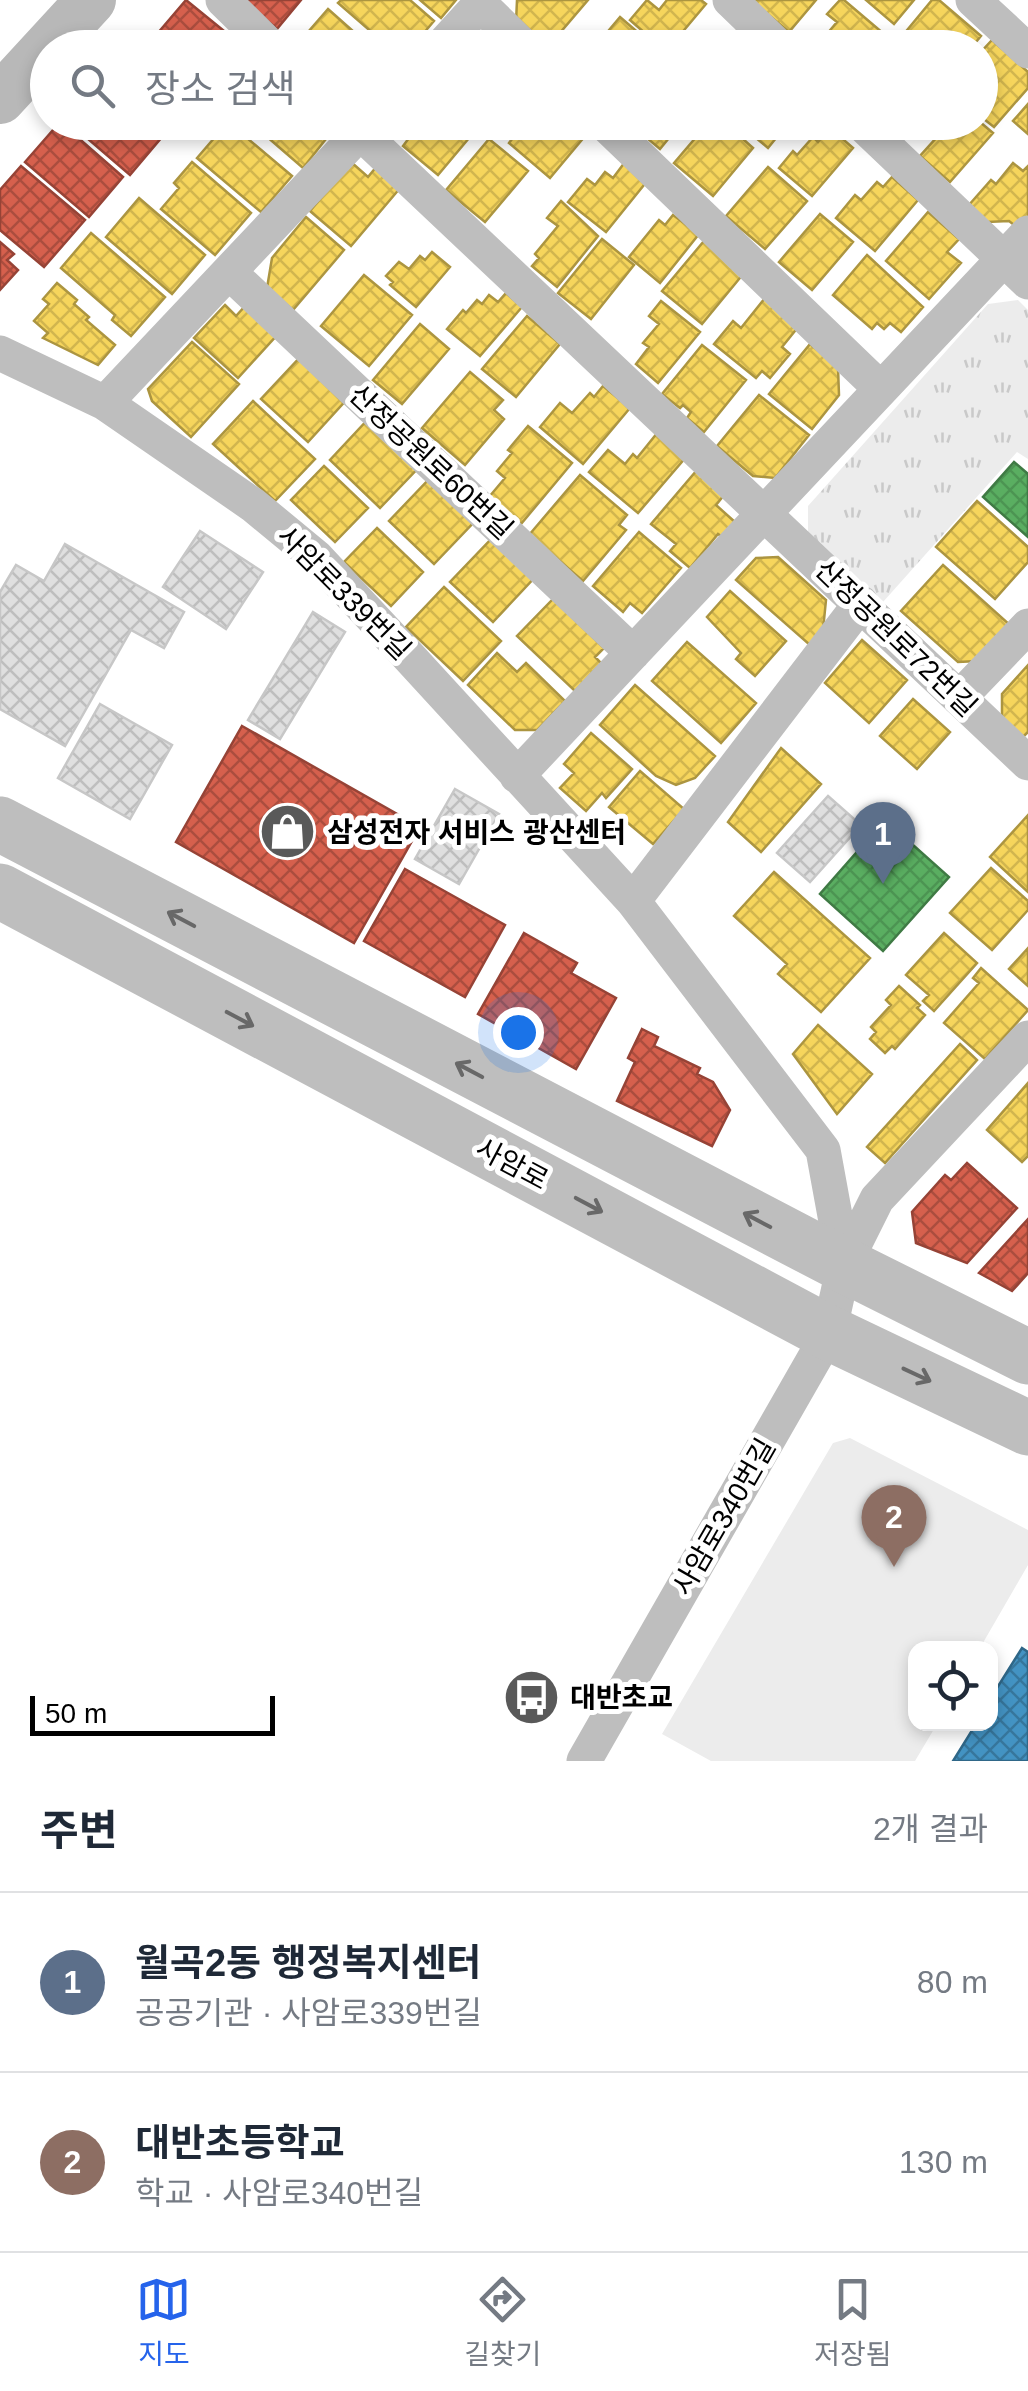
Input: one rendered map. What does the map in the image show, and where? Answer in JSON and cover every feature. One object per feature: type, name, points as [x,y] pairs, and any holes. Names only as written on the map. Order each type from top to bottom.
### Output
[{"type":"main road","points":[[63,30],[91,0]]},
{"type":"main road","points":[[0,99],[30,66]]},
{"type":"main road","points":[[0,824],[844,1265],[1028,1357]]},
{"type":"main road","name":"사암로","points":[[0,891],[829,1333],[1028,1428]]},
{"type":"street","points":[[223,0],[254,30]]},
{"type":"street","points":[[730,0],[761,30]]},
{"type":"street","points":[[973,0],[1028,52]]},
{"type":"street","points":[[456,30],[482,2],[508,30]]},
{"type":"street","points":[[104,404],[347,140]]},
{"type":"street","points":[[375,140],[764,513]]},
{"type":"street","points":[[622,140],[881,388]]},
{"type":"street","points":[[879,140],[1016,270]]},
{"type":"street","points":[[517,776],[881,388],[1016,270],[1028,233]]},
{"type":"street","name":"산정공원로60번길","points":[[229,272],[633,653]]},
{"type":"street","name":"사암로339번길","points":[[0,352],[104,404],[253,505],[316,557],[633,901],[823,1150],[844,1265]]},
{"type":"street","name":"산정공원로72번길","points":[[764,513],[1028,763]]},
{"type":"street","points":[[633,901],[861,602]]},
{"type":"street","points":[[959,698],[1028,626]]},
{"type":"street","points":[[844,1265],[876,1199],[1028,1038]]},
{"type":"street","name":"사암로340번길","points":[[584,1761],[829,1333],[844,1265]]},
{"type":"green space","points":[[1018,300],[1028,310],[1028,459],[1017,452],[883,602],[808,535],[808,506],[988,304]]},
{"type":"green space","points":[[850,1438],[1028,1530],[1028,1565],[984,1641],[908,1641],[908,1731],[933,1731],[915,1761],[711,1761],[662,1734],[833,1443]]},
{"type":"building: 주거","points":[[410,0],[434,21],[426,30],[369,30],[338,3]]},
{"type":"building: 주거","points":[[420,0],[456,0],[441,18]]},
{"type":"building: 주거","points":[[517,0],[588,0],[562,30],[525,30],[516,23]]},
{"type":"building: 주거","points":[[647,0],[659,10],[667,0],[701,0],[706,4],[684,30],[641,30],[630,20]]},
{"type":"building: 주거","points":[[751,0],[816,0],[787,30]]},
{"type":"building: 주거","points":[[844,0],[879,30],[830,30],[837,22],[827,14]]},
{"type":"building: 주거","points":[[866,0],[914,0],[894,24]]},
{"type":"building: 주거","points":[[932,0],[939,0],[974,30],[907,30]]},
{"type":"building: 주거","points":[[328,9],[352,30],[310,30]]},
{"type":"building: 주거","points":[[620,17],[635,30],[609,30]]},
{"type":"building: 주거","points":[[998,45],[1028,72],[1028,88],[998,122]]},
{"type":"building: 주거","points":[[1028,104],[1028,134],[1013,121]]},
{"type":"building: 주거","points":[[212,140],[249,140],[292,176],[261,212],[197,158]]},
{"type":"building: 주거","points":[[271,140],[325,140],[303,168]]},
{"type":"building: 주거","points":[[408,140],[467,140],[438,175],[403,146]]},
{"type":"building: 주거","points":[[488,140],[528,171],[485,222],[446,190]]},
{"type":"building: 주거","points":[[511,140],[582,140],[550,178],[509,143]]},
{"type":"building: 주거","points":[[649,140],[667,140],[660,149]]},
{"type":"building: 주거","points":[[694,140],[744,140],[753,148],[713,196],[674,163]]},
{"type":"building: 주거","points":[[758,140],[774,140],[768,148]]},
{"type":"building: 주거","points":[[810,140],[844,140],[853,148],[812,196],[779,168],[793,151],[797,155]]},
{"type":"building: 주거","points":[[934,140],[987,140],[950,182],[920,156]]},
{"type":"building: 주거","points":[[192,162],[251,213],[215,255],[161,209],[179,188],[174,183]]},
{"type":"building: 주거","points":[[351,162],[368,177],[377,166],[401,187],[351,246],[310,211]]},
{"type":"building: 주거","points":[[625,162],[648,180],[606,232],[568,202],[587,179],[595,185],[605,172],[613,178]]},
{"type":"building: 주거","points":[[1013,163],[1023,171],[1028,166],[1028,217],[1018,228],[1009,221],[987,222],[968,206],[991,180],[996,184]]},
{"type":"building: 주거","points":[[768,167],[807,201],[765,249],[726,216]]},
{"type":"building: 주거","points":[[892,177],[918,200],[875,251],[836,218],[855,195],[861,200],[877,182],[883,187]]},
{"type":"building: 주거","points":[[139,198],[205,255],[172,294],[106,237]]},
{"type":"building: 주거","points":[[561,201],[598,236],[557,287],[532,266],[539,258],[535,254],[558,226],[547,218]]},
{"type":"building: 주거","points":[[928,212],[959,239],[947,252],[961,263],[929,299],[886,261]]},
{"type":"building: 주거","points":[[820,214],[853,242],[812,290],[779,262]]},
{"type":"building: 주거","points":[[673,215],[699,234],[660,283],[629,257],[659,220],[665,225]]},
{"type":"building: 주거","points":[[306,217],[344,250],[293,310],[267,288],[272,258]]},
{"type":"building: 주거","points":[[91,233],[165,297],[131,336],[112,320],[115,315],[61,268]]},
{"type":"building: 주거","points":[[602,239],[634,265],[591,319],[558,293]]},
{"type":"building: 주거","points":[[704,241],[744,273],[702,324],[662,291]]},
{"type":"building: 주거","points":[[432,252],[450,267],[416,307],[390,285],[393,282],[386,276],[399,262],[409,269],[420,256],[425,260]]},
{"type":"building: 주거","points":[[867,255],[923,307],[901,332],[890,323],[884,329],[877,323],[872,329],[833,295]]},
{"type":"building: 주거","points":[[364,275],[412,315],[369,366],[321,326]]},
{"type":"building: 주거","points":[[57,283],[77,300],[74,304],[89,317],[86,320],[115,345],[98,365],[43,338],[48,333],[34,321],[49,304],[43,299]]},
{"type":"building: 주거","points":[[506,293],[522,307],[480,356],[447,329],[477,300],[482,304],[489,295],[498,302]]},
{"type":"building: 주거","points":[[765,298],[799,326],[782,347],[790,354],[770,378],[762,371],[756,378],[714,344],[733,321],[741,328]]},
{"type":"building: 주거","points":[[661,301],[700,332],[658,383],[636,364],[649,347],[643,343],[659,324],[649,316]]},
{"type":"building: 주거","points":[[225,305],[236,316],[246,305],[278,334],[238,378],[194,338]]},
{"type":"building: 주거","points":[[527,316],[560,344],[516,397],[482,369]]},
{"type":"building: 주거","points":[[420,324],[449,349],[402,404],[373,380]]},
{"type":"building: 주거","points":[[192,342],[239,384],[191,437],[152,401],[148,389]]},
{"type":"building: 주거","points":[[810,344],[838,367],[839,395],[812,429],[769,394]]},
{"type":"building: 주거","points":[[702,345],[746,380],[704,432],[687,418],[691,412],[662,394]]},
{"type":"building: 주거","points":[[303,354],[349,397],[308,442],[261,399]]},
{"type":"building: 주거","points":[[470,372],[503,400],[494,410],[504,419],[465,465],[422,428]]},
{"type":"building: 주거","points":[[603,386],[630,408],[583,464],[540,427],[560,403],[572,413],[590,393],[594,397]]},
{"type":"building: 주거","points":[[759,395],[809,435],[775,478],[753,476],[717,446]]},
{"type":"building: 주거","points":[[253,401],[315,459],[275,501],[213,444]]},
{"type":"building: 주거","points":[[372,415],[423,463],[380,508],[330,460]]},
{"type":"building: 주거","points":[[528,426],[572,463],[521,524],[489,497],[505,478],[497,471],[512,453],[508,450]]},
{"type":"building: 주거","points":[[658,432],[687,456],[638,513],[589,472],[608,450],[625,464],[633,454],[637,458]]},
{"type":"building: 주거","points":[[324,466],[368,508],[335,542],[291,500]]},
{"type":"building: 주거","points":[[697,470],[725,494],[716,505],[736,523],[724,538],[718,534],[690,568],[670,551],[676,544],[651,524]]},
{"type":"building: 주거","points":[[580,475],[627,515],[619,525],[626,530],[583,581],[529,535]]},
{"type":"building: 주거","points":[[432,476],[477,519],[434,564],[389,521]]},
{"type":"building: 주거","points":[[977,501],[1028,547],[1028,562],[995,599],[936,547]]},
{"type":"building: 주거","points":[[377,528],[423,572],[391,606],[344,562]]},
{"type":"building: 주거","points":[[639,532],[681,568],[642,613],[630,603],[623,612],[593,586]]},
{"type":"building: 주거","points":[[495,535],[537,575],[493,622],[450,582]]},
{"type":"building: 주거","points":[[778,557],[826,600],[823,630],[810,645],[736,580],[756,558]]},
{"type":"building: 주거","points":[[943,565],[1010,625],[978,661],[958,662],[901,611]]},
{"type":"building: 주거","points":[[444,587],[501,641],[463,681],[406,627]]},
{"type":"building: 주거","points":[[730,591],[786,641],[755,676],[736,659],[741,653],[707,617]]},
{"type":"building: 주거","points":[[553,599],[604,648],[595,657],[601,663],[575,691],[517,636]]},
{"type":"building: 주거","points":[[862,640],[907,680],[869,723],[825,683]]},
{"type":"building: 주거","points":[[687,642],[756,703],[721,743],[652,681]]},
{"type":"building: 주거","points":[[497,653],[517,672],[526,663],[565,701],[537,730],[515,730],[468,685]]},
{"type":"building: 주거","points":[[1028,665],[1028,732],[1021,739],[1002,722],[1002,694]]},
{"type":"building: 주거","points":[[635,685],[715,756],[695,778],[676,785],[656,776],[600,725]]},
{"type":"building: 주거","points":[[913,699],[950,732],[917,769],[880,736]]},
{"type":"building: 주거","points":[[591,733],[632,769],[606,798],[602,793],[586,811],[560,788],[574,773],[564,764]]},
{"type":"building: 주거","points":[[781,748],[821,784],[761,852],[728,822]]},
{"type":"building: 주거","points":[[640,771],[684,809],[653,844],[609,807]]},
{"type":"building: 주거","points":[[1028,815],[1028,892],[990,857]]},
{"type":"building: 주거","points":[[991,868],[1028,901],[1028,910],[992,950],[950,913]]},
{"type":"building: 주거","points":[[774,872],[870,958],[821,1012],[778,974],[787,964],[734,916]]},
{"type":"building: 주거","points":[[944,933],[977,963],[934,1011],[923,1001],[929,995],[906,975]]},
{"type":"building: 주거","points":[[1028,948],[1028,986],[1009,969]]},
{"type":"building: 주거","points":[[981,968],[1028,1010],[985,1059],[944,1023],[979,983],[973,978]]},
{"type":"building: 주거","points":[[899,986],[925,1015],[895,1049],[892,1046],[885,1053],[870,1039],[876,1032],[871,1027],[891,1005],[886,1000]]},
{"type":"building: 주거","points":[[818,1025],[872,1074],[837,1114],[793,1054]]},
{"type":"building: 주거","points":[[960,1044],[977,1060],[885,1163],[867,1147]]},
{"type":"building: 주거","points":[[1028,1083],[1028,1156],[1022,1162],[987,1130]]},
{"type":"building: 상업","points":[[186,0],[223,30],[160,30]]},
{"type":"building: 상업","points":[[243,0],[301,0],[277,29]]},
{"type":"building: 상업","points":[[44,140],[81,140],[123,177],[89,217],[25,162]]},
{"type":"building: 상업","points":[[89,140],[159,140],[130,175]]},
{"type":"building: 상업","points":[[21,166],[85,220],[44,267],[0,230],[0,190]]},
{"type":"building: 상업","points":[[0,242],[14,254],[7,260],[18,270],[0,290]]},
{"type":"building: 상업","points":[[242,726],[420,827],[354,943],[176,842]]},
{"type":"building: 상업","points":[[405,869],[505,925],[465,997],[364,941]]},
{"type":"building: 상업","points":[[524,933],[577,963],[571,973],[616,998],[576,1069],[478,1014]]},
{"type":"building: 상업","points":[[642,1029],[658,1037],[654,1046],[700,1068],[697,1074],[713,1082],[730,1110],[712,1146],[617,1101],[635,1062],[628,1058]]},
{"type":"building: 상업","points":[[967,1163],[1017,1208],[967,1263],[916,1243],[912,1212],[945,1175],[951,1180]]},
{"type":"building: 상업","points":[[1028,1219],[1028,1273],[1012,1291],[979,1273]]},
{"type":"building: 학교","points":[[1022,1648],[1028,1652],[1028,1761],[953,1761],[972,1731],[998,1731],[998,1686]]},
{"type":"building: 공공","points":[[1014,462],[1028,474],[1028,537],[983,497]]},
{"type":"building: 공공","points":[[885,820],[949,877],[883,951],[820,894]]},
{"type":"building: 기타","points":[[200,531],[263,572],[226,629],[163,587]]},
{"type":"building: 기타","points":[[65,544],[184,612],[164,648],[131,630],[65,746],[0,709],[0,592],[16,565],[44,581]]},
{"type":"building: 기타","points":[[313,612],[345,632],[280,739],[248,720]]},
{"type":"building: 기타","points":[[100,704],[172,745],[130,819],[58,778]]},
{"type":"building: 기타","points":[[455,789],[499,814],[459,884],[415,859]]},
{"type":"building: 기타","points":[[828,796],[861,825],[810,882],[777,853]]},
{"type":"place","name":"삼성전자 서비스 광산센터","points":[[288,832]]},
{"type":"place","name":"월곡2동 행정복지센터","points":[[883,884]]},
{"type":"place","name":"대반초등학교","points":[[894,1567]]},
{"type":"place","name":"대반초교","points":[[531,1697]]}]
